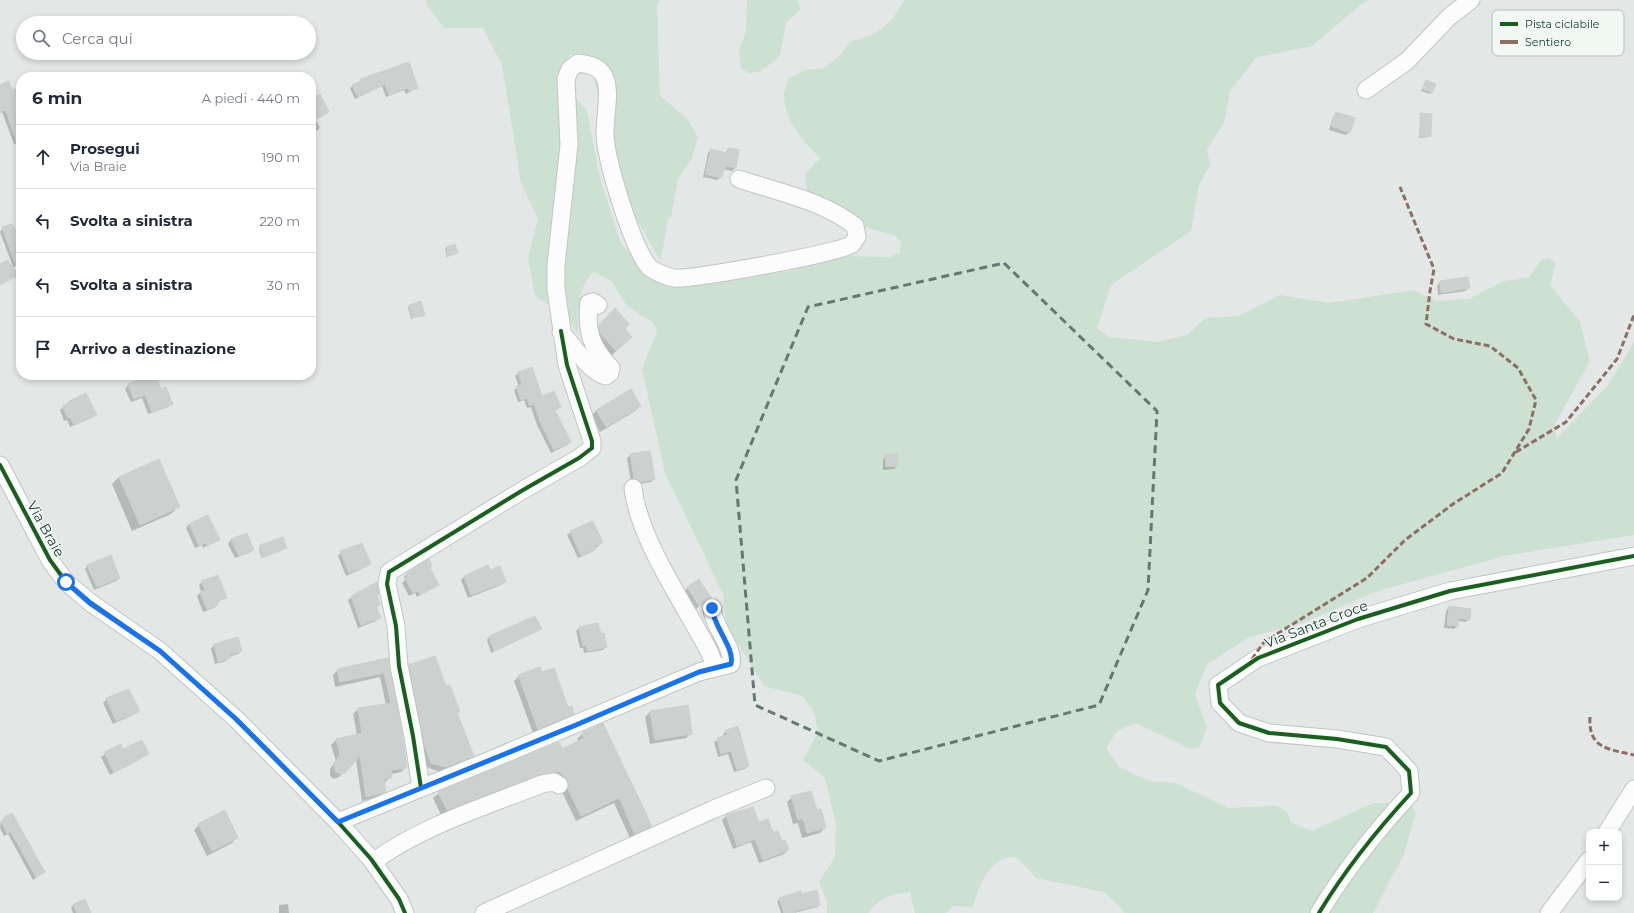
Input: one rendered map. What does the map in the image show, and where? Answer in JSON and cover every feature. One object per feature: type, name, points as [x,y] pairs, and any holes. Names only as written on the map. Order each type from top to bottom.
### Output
[{"type":"street","points":[[1366,90],[1407,61],[1449,17],[1471,0]]},
{"type":"street","points":[[421,788],[413,736],[399,666],[396,626],[387,584],[389,572],[579,458],[592,448],[592,441],[567,365],[561,332],[556,289],[556,265],[569,145],[566,79],[570,69],[578,63],[590,64],[603,73],[607,89],[605,136],[609,159],[620,200],[639,250],[650,268],[673,278],[704,276],[828,252],[851,244],[857,236],[854,226],[844,218],[795,196],[739,179]]},
{"type":"street","points":[[561,332],[593,369],[600,375],[606,376],[610,373],[611,368],[597,352],[588,329],[589,303],[593,302],[598,305]]},
{"type":"street","name":"Via Braie","points":[[0,465],[50,560],[66,582],[91,604],[160,651],[236,719],[338,822],[374,862],[399,898],[405,913]]},
{"type":"street","points":[[633,488],[638,514],[663,568],[710,653],[715,667]]},
{"type":"street","name":"Via Santa Croce","points":[[1320,913],[1336,885],[1374,832],[1411,793],[1409,770],[1386,747],[1337,739],[1268,733],[1239,723],[1220,703],[1218,684],[1258,658],[1358,619],[1450,591],[1634,556]]},
{"type":"street","points":[[338,822],[715,667],[731,664],[732,659],[728,646],[712,617],[712,608]]},
{"type":"street","points":[[374,862],[389,850],[452,820],[542,784],[554,782],[559,785]]},
{"type":"street","points":[[484,913],[714,809],[766,788]]},
{"type":"street","points":[[1609,829],[1634,789]]},
{"type":"street","points":[[1549,913],[1586,864]]},
{"type":"highlighted area","points":[[1004,263],[1157,411],[1148,590],[1099,705],[879,761],[755,705],[736,480],[808,307]]},
{"type":"green space","points":[[426,0],[660,0],[657,4],[660,96],[687,118],[698,138],[692,158],[678,179],[671,217],[668,218],[660,260],[626,201],[589,59],[571,54],[564,63],[564,85],[587,111],[600,178],[621,244],[653,278],[698,283],[790,271],[845,256],[890,257],[900,252],[901,242],[894,235],[846,223],[807,191],[805,174],[820,158],[808,146],[792,123],[785,106],[784,93],[788,79],[805,70],[824,68],[839,57],[850,42],[877,32],[883,28],[894,17],[905,0],[1370,0],[1362,4],[1312,46],[1257,57],[1230,91],[1224,123],[1207,149],[1210,165],[1199,185],[1191,231],[1111,285],[1097,329],[1110,337],[1159,342],[1188,334],[1206,318],[1238,316],[1280,295],[1329,303],[1414,290],[1436,301],[1469,299],[1504,281],[1528,278],[1541,260],[1549,258],[1556,263],[1550,285],[1580,322],[1590,361],[1555,424],[1556,439],[1609,384],[1634,342],[1634,535],[1504,556],[1375,592],[1303,623],[1250,637],[1207,664],[1195,695],[1207,727],[1200,747],[1190,749],[1136,723],[1117,731],[1106,748],[1119,767],[1152,782],[1176,783],[1228,808],[1276,806],[1287,811],[1291,822],[1312,831],[1373,803],[1408,803],[1416,812],[1404,854],[1373,913],[1124,913],[1124,911],[1104,892],[1036,878],[1017,857],[999,861],[993,866],[987,873],[979,889],[973,907],[954,906],[946,913],[915,913],[910,892],[886,897],[877,903],[868,913],[827,913],[827,900],[819,882],[835,857],[836,825],[825,778],[803,760],[818,732],[814,711],[802,696],[764,686],[726,624],[723,594],[665,473],[642,369],[657,331],[652,322],[627,306],[611,281],[594,272],[588,278],[581,292],[578,334],[567,317],[535,296],[528,258],[538,219],[521,183],[502,65],[483,28],[444,28],[427,5]]},
{"type":"green space","points":[[747,0],[798,0],[800,10],[786,23],[781,51],[777,59],[761,71],[749,73],[741,69],[739,50],[746,32]]},
{"type":"building","points":[[409,62],[418,88],[409,91],[407,88],[389,95],[385,84],[358,97],[352,85],[361,81],[360,79]]},
{"type":"building","points":[[1426,80],[1436,84],[1432,93],[1422,89]]},
{"type":"building","points":[[9,81],[12,90],[16,89],[16,141],[6,110],[0,112],[0,85]]},
{"type":"building","points":[[320,94],[329,112],[316,119],[316,96]]},
{"type":"building","points":[[1336,112],[1355,118],[1350,133],[1331,126]]},
{"type":"building","points":[[1420,113],[1432,114],[1431,136],[1420,137]]},
{"type":"building","points":[[728,148],[739,150],[736,168],[726,166],[721,178],[705,174],[711,149],[727,153]]},
{"type":"building","points":[[12,224],[16,231],[16,265],[2,227]]},
{"type":"building","points":[[455,244],[458,253],[448,256],[446,247]]},
{"type":"building","points":[[7,260],[16,271],[16,277],[0,285],[0,264]]},
{"type":"building","points":[[1468,277],[1470,288],[1441,293],[1440,281]]},
{"type":"building","points":[[421,301],[425,315],[412,318],[409,305]]},
{"type":"building","points":[[615,308],[629,324],[625,329],[632,337],[616,351],[600,333],[599,325]]},
{"type":"building","points":[[532,367],[542,396],[554,391],[561,407],[555,410],[571,442],[554,450],[540,422],[534,404],[530,406],[527,398],[521,400],[516,386],[522,385],[518,372]]},
{"type":"building","points":[[137,380],[158,380],[161,389],[166,387],[173,404],[152,412],[145,395],[134,399],[128,384]]},
{"type":"building","points":[[631,389],[641,406],[606,427],[596,410]]},
{"type":"building","points":[[86,393],[97,415],[74,425],[70,417],[68,418],[62,406],[72,402],[71,400]]},
{"type":"building","points":[[650,451],[655,479],[641,482],[634,478],[630,454]]},
{"type":"building","points":[[897,454],[899,466],[886,467],[885,455]]},
{"type":"building","points":[[159,459],[180,507],[140,525],[119,477]]},
{"type":"building","points":[[208,515],[220,540],[207,546],[206,543],[199,546],[189,524]]},
{"type":"building","points":[[593,521],[603,542],[595,546],[596,549],[581,556],[570,531]]},
{"type":"building","points":[[247,533],[254,550],[239,556],[231,539]]},
{"type":"building","points":[[283,537],[287,548],[262,558],[260,545]]},
{"type":"building","points":[[362,543],[371,564],[349,573],[340,551]]},
{"type":"building","points":[[111,555],[120,578],[97,587],[87,565]]},
{"type":"building","points":[[429,559],[432,566],[430,568],[439,585],[420,595],[418,591],[413,593],[405,578],[408,576],[407,573]]},
{"type":"building","points":[[488,565],[490,570],[500,566],[506,582],[471,595],[464,576]]},
{"type":"building","points":[[218,575],[227,598],[217,601],[218,605],[207,610],[200,592],[205,590],[201,581]]},
{"type":"building","points":[[699,579],[711,598],[699,606],[687,587]]},
{"type":"building","points":[[377,582],[379,594],[377,595],[380,605],[376,606],[381,618],[361,625],[351,596]]},
{"type":"building","points":[[1449,606],[1471,609],[1470,620],[1459,618],[1458,626],[1447,625]]},
{"type":"building","points":[[535,616],[542,629],[494,651],[489,636]]},
{"type":"building","points":[[598,623],[601,634],[604,633],[607,647],[588,651],[586,645],[583,646],[579,627]]},
{"type":"building","points":[[238,637],[242,651],[230,655],[230,658],[218,662],[214,644]]},
{"type":"building","points":[[435,656],[446,686],[450,685],[460,712],[457,713],[474,756],[446,767],[431,763],[425,746],[409,665]]},
{"type":"building","points":[[388,658],[407,768],[391,770],[392,778],[384,779],[386,792],[366,797],[360,756],[345,773],[340,774],[335,771],[334,763],[340,755],[336,739],[362,733],[358,708],[391,703],[384,673],[340,682],[337,669]]},
{"type":"building","points":[[540,667],[542,672],[554,668],[568,707],[572,706],[574,714],[538,729],[518,675]]},
{"type":"building","points":[[129,689],[140,711],[116,721],[106,698]]},
{"type":"building","points":[[688,705],[692,734],[655,740],[650,711]]},
{"type":"building","points":[[603,723],[652,826],[635,834],[619,798],[581,816],[568,789],[568,781],[559,771],[539,775],[447,810],[438,792],[559,742],[562,749],[584,738],[582,733]]},
{"type":"building","points":[[738,726],[749,766],[737,770],[731,751],[721,754],[717,738],[727,735],[726,730]]},
{"type":"building","points":[[142,740],[149,754],[114,773],[104,752],[121,744],[123,749]]},
{"type":"building","points":[[811,791],[817,810],[821,809],[826,828],[807,833],[803,818],[798,820],[791,796]]},
{"type":"building","points":[[753,807],[759,822],[768,819],[773,832],[778,831],[782,841],[785,840],[789,850],[763,860],[755,839],[737,846],[726,815]]},
{"type":"building","points":[[225,810],[238,838],[212,851],[198,824]]},
{"type":"building","points":[[12,813],[45,872],[36,877],[11,832],[7,834],[1,821],[5,819],[4,817]]},
{"type":"building","points":[[817,890],[820,905],[795,911],[796,913],[784,913],[779,898],[801,891],[802,894]]},
{"type":"building","points":[[85,899],[91,913],[77,913],[74,904]]},
{"type":"marked path","points":[[1252,659],[1264,642],[1367,578],[1405,540],[1453,504],[1502,473],[1529,429],[1536,400],[1518,368],[1490,346],[1454,339],[1426,324],[1434,269],[1400,187]]},
{"type":"marked path","points":[[1516,452],[1566,422],[1617,359],[1634,315]]},
{"type":"marked path","points":[[1590,717],[1590,728],[1596,742],[1609,749],[1634,755]]},
{"type":"cycle path","points":[[421,788],[413,736],[399,666],[396,626],[387,584],[389,572],[523,490],[579,458],[592,448],[592,441],[567,365],[561,331]]},
{"type":"cycle path","points":[[0,465],[50,560],[66,582],[91,603],[160,651],[236,719],[338,822],[371,859],[399,899],[405,913]]},
{"type":"cycle path","points":[[1319,913],[1329,896],[1362,850],[1411,793],[1409,771],[1386,747],[1337,739],[1269,733],[1239,723],[1220,703],[1218,685],[1258,658],[1358,619],[1450,591],[1634,556]]},
{"type":"route","points":[[66,582],[91,604],[160,651],[236,719],[338,822],[576,725],[699,672],[731,664],[731,654],[712,617],[712,608]]}]
